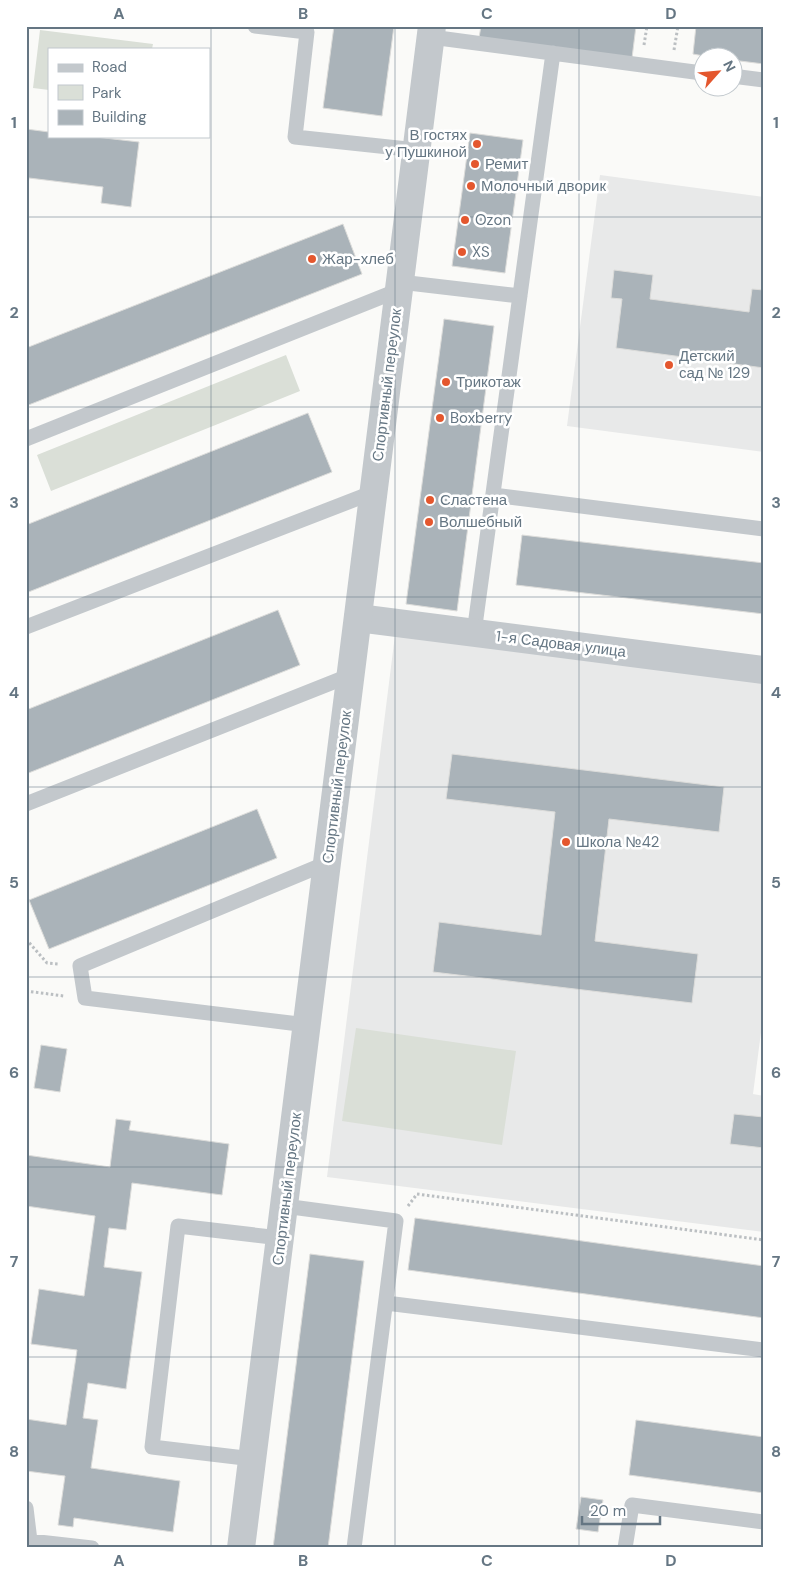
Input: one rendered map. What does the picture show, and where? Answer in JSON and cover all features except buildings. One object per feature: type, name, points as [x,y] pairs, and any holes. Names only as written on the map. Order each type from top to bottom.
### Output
[{"type":"street","name":"Спортивный переулок","points":[[241,1548],[431,32]]},
{"type":"street","name":"1-я Садовая улица","points":[[358,618],[764,670]]},
{"type":"lane","points":[[255,26],[307,32],[295,137],[417,150]]},
{"type":"lane","points":[[431,32],[554,53],[692,72]]},
{"type":"lane","points":[[474,633],[554,53]]},
{"type":"lane","points":[[742,77],[764,80]]},
{"type":"lane","points":[[26,439],[399,286],[520,296]]},
{"type":"lane","points":[[26,627],[374,492]]},
{"type":"lane","points":[[493,495],[764,529]]},
{"type":"lane","points":[[26,804],[351,675]]},
{"type":"lane","points":[[307,1025],[85,998],[80,966],[327,863]]},
{"type":"lane","points":[[284,1206],[396,1221],[354,1548]]},
{"type":"lane","points":[[253,1459],[152,1447],[178,1226],[280,1238]]},
{"type":"lane","points":[[386,1302],[764,1350]]},
{"type":"lane","points":[[624,1548],[632,1505],[764,1522]]},
{"type":"lane","points":[[26,1508],[30,1541],[92,1548]]},
{"type":"path","points":[[26,939],[47,963],[80,966]]},
{"type":"path","points":[[26,991],[85,998]]},
{"type":"path","points":[[396,1221],[418,1194],[764,1240]]},
{"type":"shaded area","name":"Детский сад № 129","points":[[600,175],[764,197],[764,452],[567,426]]},
{"type":"shaded area","name":"Школа №42","points":[[395,635],[764,683],[764,1009],[753,1094],[764,1096],[764,1232],[327,1177]]},
{"type":"green space","points":[[40,30],[153,44],[152,48],[48,48],[48,90],[33,88]]},
{"type":"green space","points":[[286,355],[300,391],[51,491],[37,455]]},
{"type":"green space","points":[[356,1028],[516,1051],[502,1145],[342,1121]]},
{"type":"place","name":"В гостях у Пушкиной","points":[[477,144]]},
{"type":"place","name":"Ремит","points":[[475,164]]},
{"type":"place","name":"Молочный дворик","points":[[471,186]]},
{"type":"place","name":"Ozon","points":[[465,220]]},
{"type":"place","name":"XS","points":[[462,252]]},
{"type":"place","name":"Жар-хлеб","points":[[312,259]]},
{"type":"place","name":"Детский сад № 129","points":[[669,365]]},
{"type":"place","name":"Трикотаж","points":[[446,382]]},
{"type":"place","name":"Boxberry","points":[[440,418]]},
{"type":"place","name":"Сластена","points":[[430,500]]},
{"type":"place","name":"Волшебный","points":[[429,522]]},
{"type":"place","name":"Школа №42","points":[[566,842]]}]
